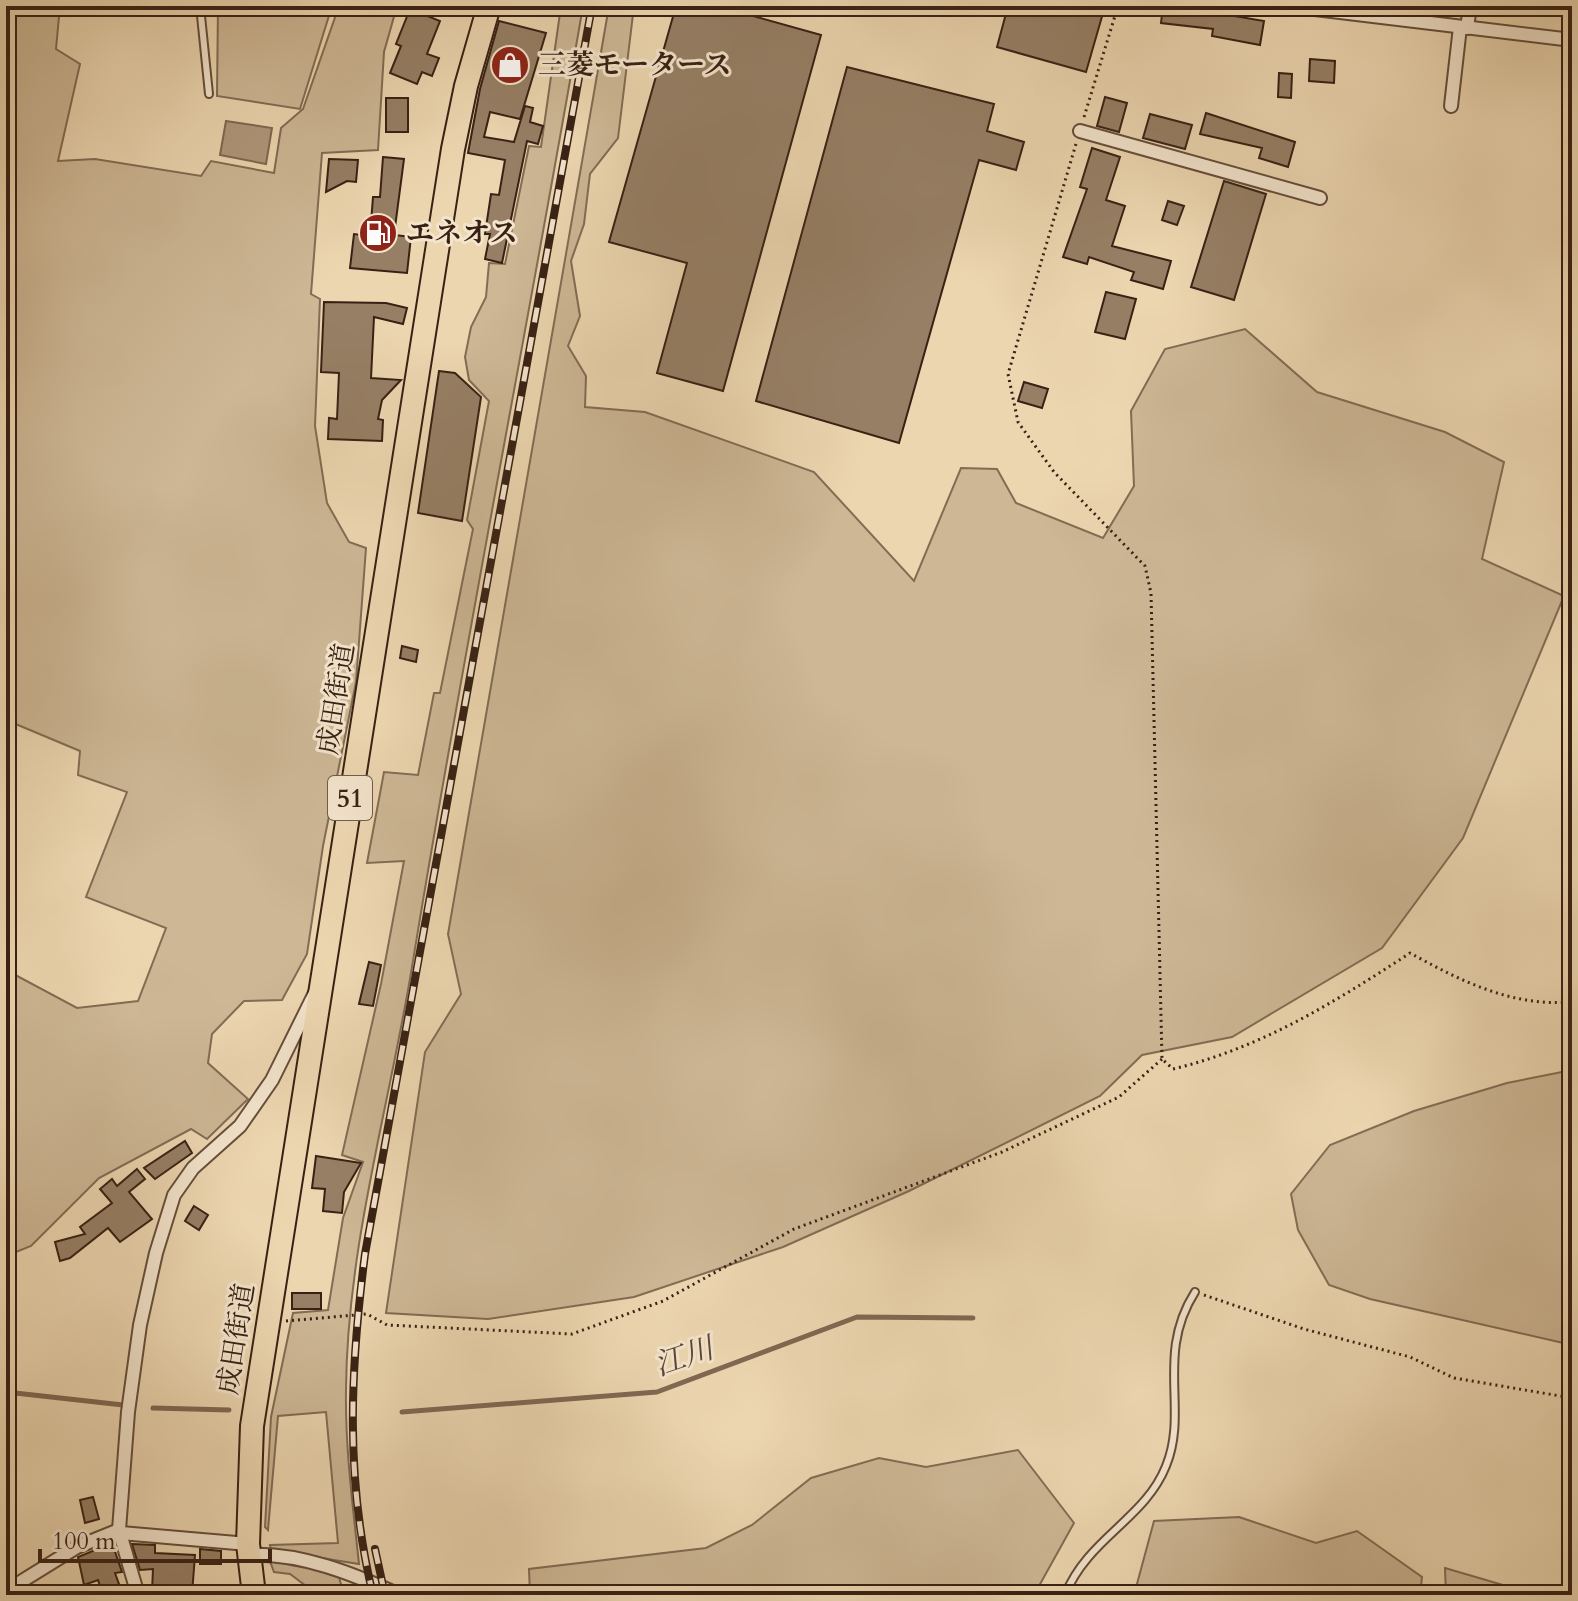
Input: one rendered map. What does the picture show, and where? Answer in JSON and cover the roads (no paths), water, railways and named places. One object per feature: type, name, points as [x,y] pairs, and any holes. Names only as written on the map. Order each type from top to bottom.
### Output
[{"type":"highway","name":"成田街道","points":[[254,1595],[248,1550],[252,1426],[271,1321],[453,149],[489,6]]},
{"type":"street","points":[[1290,6],[1572,40]]},
{"type":"street","points":[[1451,106],[1470,6]]},
{"type":"street","points":[[1080,131],[1320,198]]},
{"type":"street","points":[[138,1595],[120,1532],[128,1412],[140,1325],[174,1195],[193,1168],[240,1126],[272,1080],[324,976]]},
{"type":"street","points":[[6,1591],[77,1547],[120,1532],[248,1550],[306,1562],[399,1595]]},
{"type":"lane","points":[[200,6],[209,94]]},
{"type":"lane","points":[[1065,1595],[1082,1561],[1156,1490],[1172,1448],[1173,1366],[1178,1326],[1195,1292]]},
{"type":"waterway","name":"江川","points":[[402,1412],[657,1392],[857,1317],[973,1318]]},
{"type":"waterway","name":"江川","points":[[6,1392],[123,1405]]},
{"type":"waterway","name":"江川","points":[[153,1408],[229,1410]]},
{"type":"railway","points":[[373,1595],[358,1509],[353,1425],[356,1340],[365,1254],[592,6]]},
{"type":"railway","points":[[375,1549],[385,1595]]},
{"type":"place","name":"三菱モータース","points":[[510,65]]},
{"type":"place","name":"エネオス","points":[[378,233]]}]
